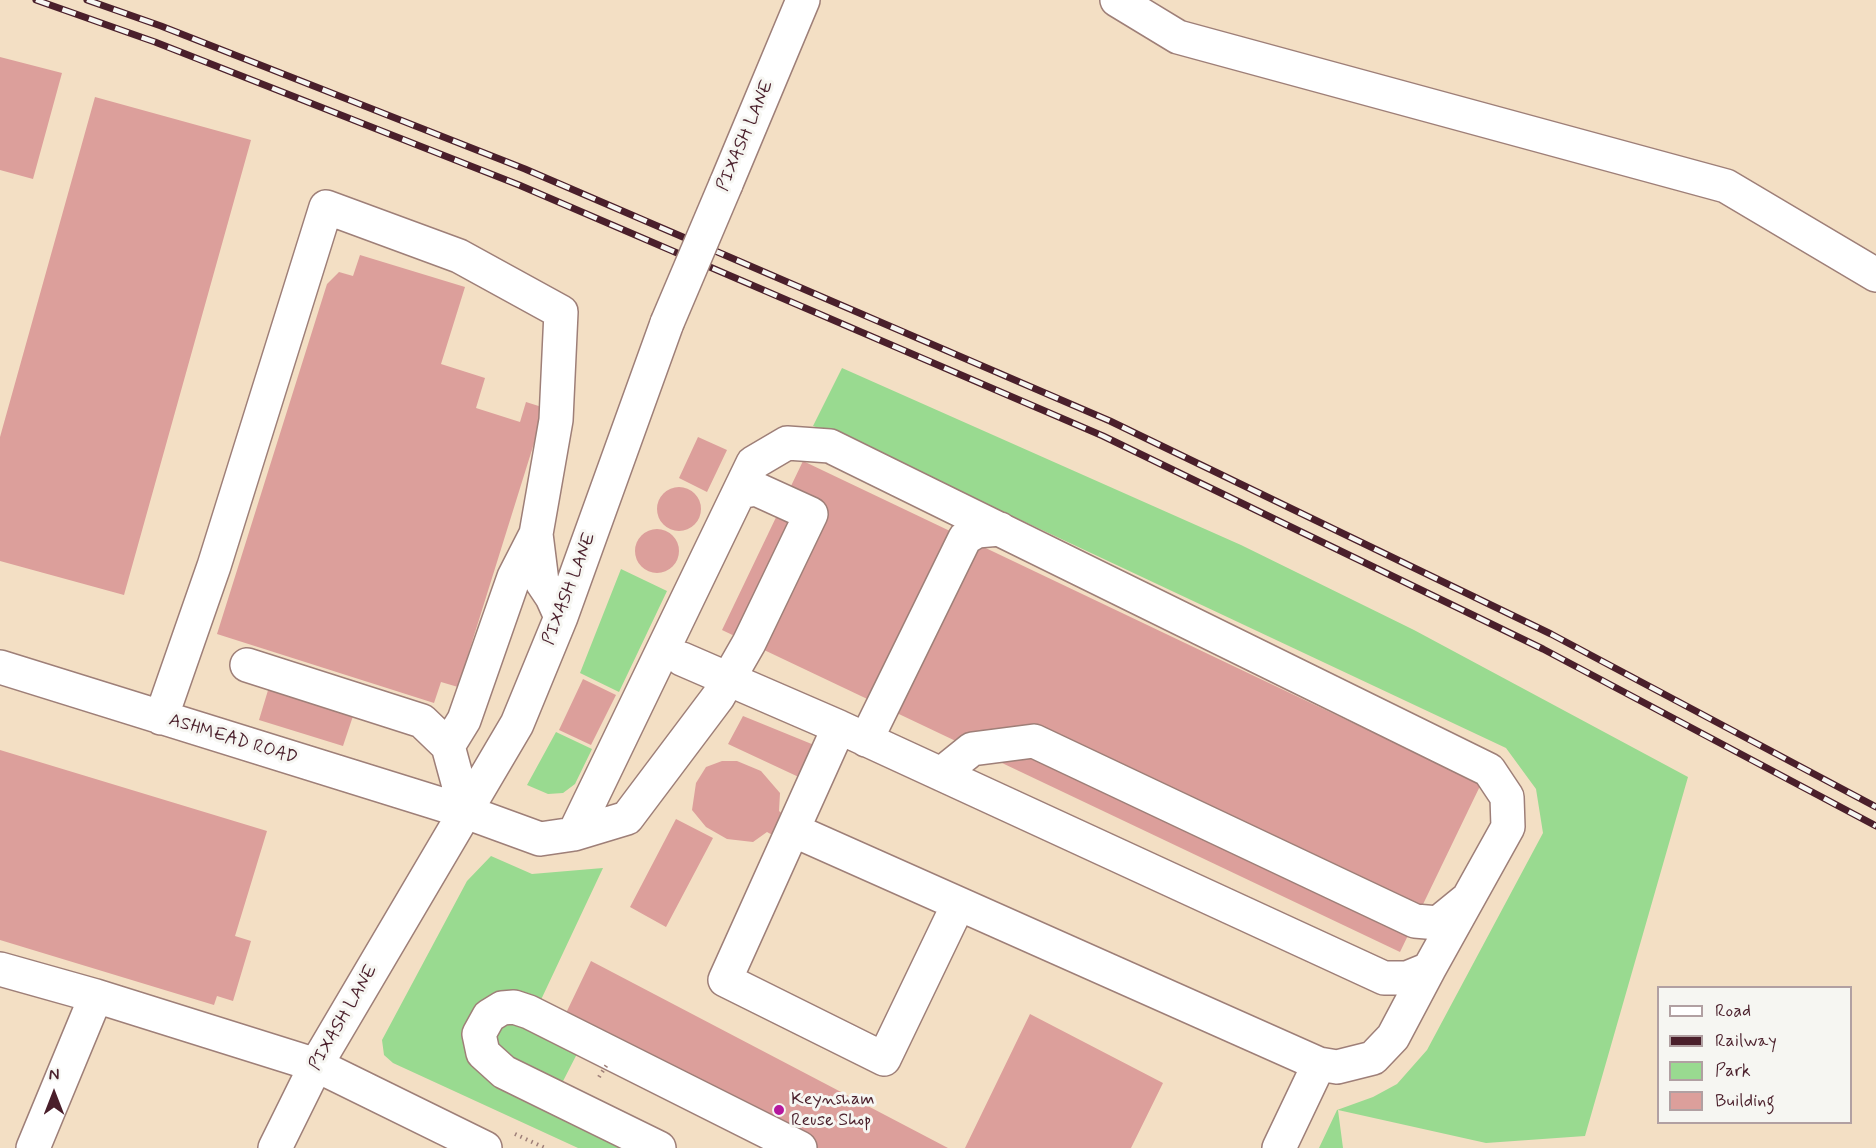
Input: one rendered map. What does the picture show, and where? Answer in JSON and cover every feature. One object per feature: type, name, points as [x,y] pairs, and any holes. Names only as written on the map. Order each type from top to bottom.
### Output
[{"type":"street","name":"PIXASH LANE","points":[[275,1148],[316,1065],[517,724],[561,616],[667,323],[803,0]]},
{"type":"street","points":[[1117,0],[1178,37],[1726,186],[1876,275]]},
{"type":"street","points":[[161,718],[214,566],[326,207],[459,256],[561,312],[556,420],[536,534],[542,582],[561,616]]},
{"type":"street","points":[[587,830],[714,545],[753,464],[787,443],[830,446],[1489,770],[1507,797],[1508,828],[1393,1037],[1373,1058],[1337,1067],[1319,1064],[793,830]]},
{"type":"street","name":"ASHMEAD ROAD","points":[[0,667],[466,812],[540,839],[587,830],[627,818],[730,680],[812,514],[756,489],[740,492]]},
{"type":"street","points":[[958,904],[884,1059],[725,980],[793,830],[852,734],[965,538],[977,531],[1000,529]]},
{"type":"street","points":[[448,746],[464,720],[514,577],[536,534]]},
{"type":"street","points":[[587,830],[682,659],[715,591],[714,545]]},
{"type":"street","points":[[682,659],[941,774],[1384,978],[1407,978],[1430,969]]},
{"type":"street","points":[[247,665],[422,721],[448,746],[466,812]]},
{"type":"street","points":[[941,774],[972,749],[1034,741],[1415,921],[1438,923],[1469,898]]},
{"type":"street","points":[[0,969],[96,996],[316,1065],[485,1148]]},
{"type":"street","points":[[33,1148],[96,996]]},
{"type":"street","points":[[659,1148],[504,1072],[483,1053],[479,1034],[489,1016],[502,1008],[514,1007],[529,1012],[800,1148]]},
{"type":"street","points":[[1279,1148],[1319,1064]]},
{"type":"path","points":[[599,1077],[608,1062]]},
{"type":"green space","points":[[842,368],[1241,545],[1414,630],[1688,777],[1585,1136],[1486,1143],[1338,1110],[1343,1148],[1319,1148],[1337,1110],[1373,1097],[1397,1084],[1427,1050],[1543,833],[1536,789],[1506,748],[842,436],[813,426]]},
{"type":"green space","points":[[621,569],[667,591],[619,692],[580,673]]},
{"type":"green space","points":[[556,732],[592,749],[575,784],[563,793],[548,794],[527,785]]},
{"type":"green space","points":[[491,856],[532,874],[603,868],[539,1004],[469,1029],[635,1148],[578,1148],[393,1063],[384,1055],[382,1040],[467,881]]},
{"type":"green space","points":[[509,1018],[580,1048],[560,1087],[493,1049],[497,1023]]},
{"type":"building","points":[[0,57],[62,73],[33,179],[0,170]]},
{"type":"building","points":[[95,97],[251,140],[124,595],[0,561],[0,437]]},
{"type":"building","points":[[360,255],[465,287],[441,364],[485,378],[476,408],[520,422],[526,402],[545,408],[458,687],[441,682],[434,703],[217,634],[327,284],[339,272],[353,276]]},
{"type":"building","points":[[698,437],[727,450],[707,492],[679,478]]},
{"type":"building","points":[[803,461],[1481,784],[1400,952],[722,630]]},
{"type":"building","points":[[679,487],[694,494],[701,509],[694,524],[679,531],[664,524],[657,509],[664,494]]},
{"type":"building","points":[[657,529],[672,536],[679,551],[672,566],[657,573],[642,566],[635,551],[642,536]]},
{"type":"building","points":[[583,679],[616,695],[591,745],[559,730]]},
{"type":"building","points":[[269,687],[354,713],[343,746],[259,720]]},
{"type":"building","points":[[743,716],[819,747],[803,779],[728,744]]},
{"type":"building","points":[[0,750],[267,831],[235,936],[251,941],[233,1001],[217,996],[214,1005],[0,940]]},
{"type":"building","points":[[722,761],[737,761],[761,771],[780,793],[779,811],[785,816],[776,837],[767,832],[753,842],[727,839],[706,827],[692,810],[696,783],[706,767]]},
{"type":"building","points":[[676,819],[713,838],[666,927],[630,907]]},
{"type":"building","points":[[591,961],[948,1148],[774,1148],[555,1036]]},
{"type":"building","points":[[1030,1014],[1163,1083],[1131,1148],[965,1148]]},
{"type":"railway","points":[[36,0],[155,42],[519,185],[1103,436],[1543,649],[1876,826]]},
{"type":"railway","points":[[87,0],[161,26],[525,169],[1110,421],[1551,634],[1876,807]]},
{"type":"place","name":"Keynsham Reuse Shop","points":[[779,1110]]}]
